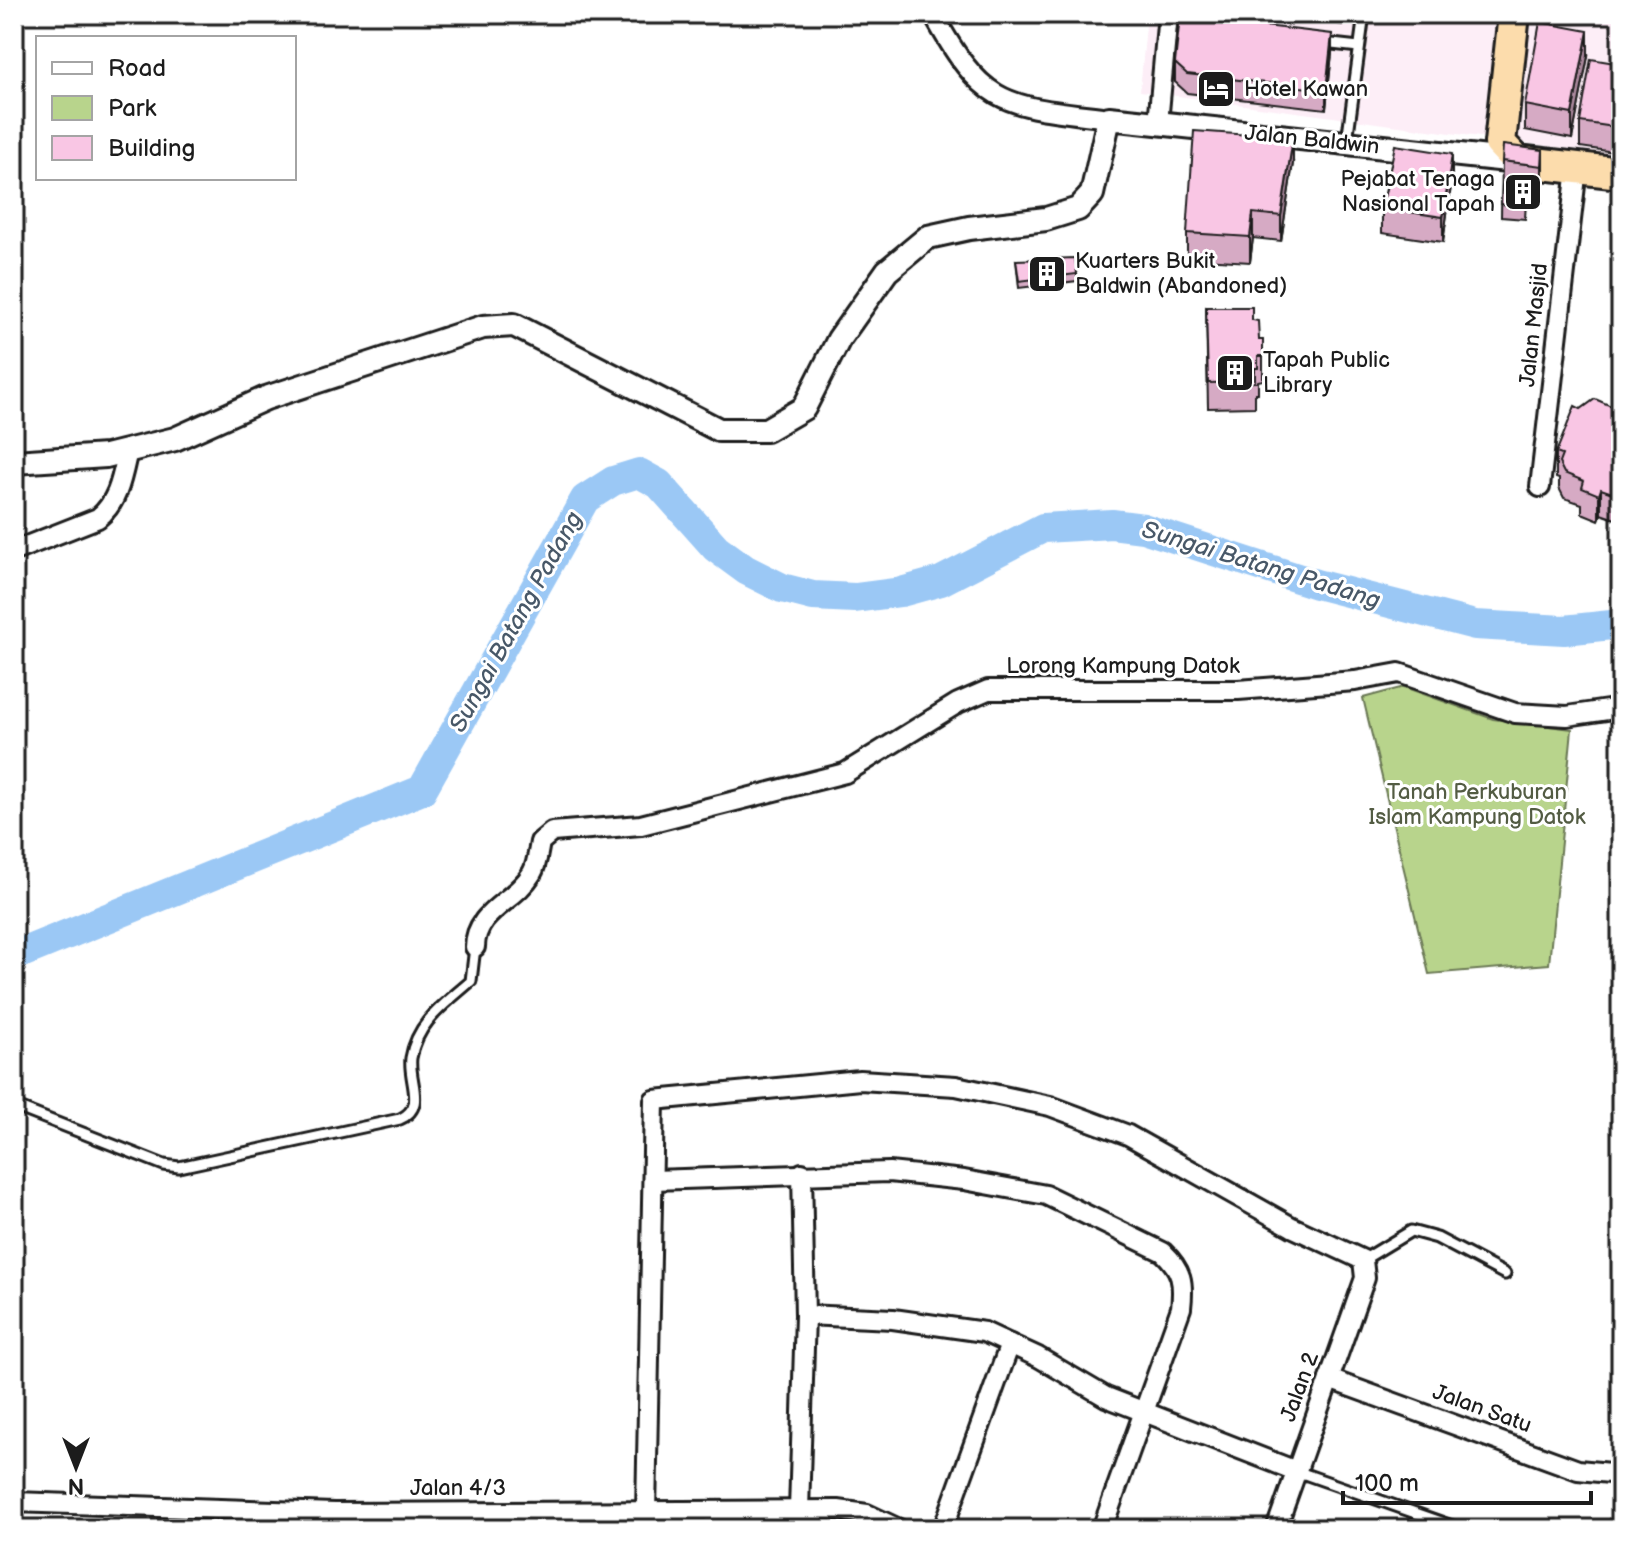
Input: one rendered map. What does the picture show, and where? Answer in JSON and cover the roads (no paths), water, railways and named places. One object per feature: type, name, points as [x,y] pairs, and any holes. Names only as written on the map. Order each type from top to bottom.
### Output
[{"type":"highway","points":[[1514,14],[1509,152],[1577,168],[1621,173]]},
{"type":"street","points":[[14,462],[93,457],[175,439],[266,398],[483,327],[514,325],[719,430],[766,430],[804,408],[839,339],[887,271],[928,237],[969,228],[1046,219],[1078,209],[1092,194],[1109,118],[1032,109],[1003,100],[978,83],[955,54],[933,14]]},
{"type":"street","points":[[1156,123],[1172,22]]},
{"type":"street","name":"Jalan Baldwin","points":[[1109,118],[1469,157],[1509,152]]},
{"type":"street","name":"Jalan Masjid","points":[[1540,487],[1577,168]]},
{"type":"street","points":[[14,551],[98,518],[108,510],[116,498],[128,450]]},
{"type":"street","name":"Lorong Kampung Datok","points":[[475,947],[475,931],[485,917],[521,888],[534,870],[540,842],[552,832],[641,825],[845,773],[958,703],[988,690],[1238,690],[1355,681],[1399,673],[1515,713],[1567,716],[1621,708]]},
{"type":"street","points":[[646,1513],[654,1100],[860,1080],[956,1086],[1050,1106],[1128,1135],[1292,1227],[1363,1260]]},
{"type":"street","points":[[653,1180],[889,1172],[964,1180],[1046,1195],[1163,1252],[1179,1267],[1184,1285],[1181,1308],[1102,1529]]},
{"type":"street","points":[[799,1510],[805,1315],[802,1173]]},
{"type":"street","name":"Jalan 2","points":[[1276,1529],[1365,1278],[1363,1260]]},
{"type":"street","points":[[805,1315],[893,1319],[984,1332],[1106,1397],[1296,1471]]},
{"type":"street","points":[[943,1529],[1010,1344]]},
{"type":"street","name":"Jalan Satu","points":[[1329,1379],[1578,1470],[1621,1474]]},
{"type":"street","name":"Jalan 4/3","points":[[14,1502],[334,1521],[488,1520],[646,1513],[710,1520],[799,1510],[838,1510],[867,1514],[899,1529]]},
{"type":"lane","points":[[1347,144],[1364,14]]},
{"type":"lane","points":[[1315,42],[1359,47]]},
{"type":"lane","points":[[14,1106],[164,1165],[179,1167],[400,1119],[408,1115],[416,1103],[410,1069],[418,1033],[430,1017],[471,981],[475,947]]},
{"type":"lane","points":[[1363,1260],[1411,1231],[1437,1238],[1505,1274]]},
{"type":"lane","points":[[1296,1471],[1461,1529]]},
{"type":"waterway","name":"Sungai Batang Padang","points":[[14,956],[422,790],[585,499],[613,481],[639,473],[659,484],[716,548],[746,570],[782,588],[813,596],[855,598],[901,592],[941,581],[1043,528],[1112,524],[1143,528],[1316,584],[1475,625],[1564,630],[1621,624]]},
{"type":"place","name":"Hotel Kawan","points":[[1216,89]]},
{"type":"place","name":"Pejabat Tenaga Nasional Tapah","points":[[1523,192]]},
{"type":"place","name":"Kuarters Bukit Baldwin (Abandoned)","points":[[1047,274]]},
{"type":"place","name":"Tapah Public Library","points":[[1235,373]]},
{"type":"park label","name":"Tanah Perkuburan Islam Kampung Datok","points":[[1477,804]]}]
